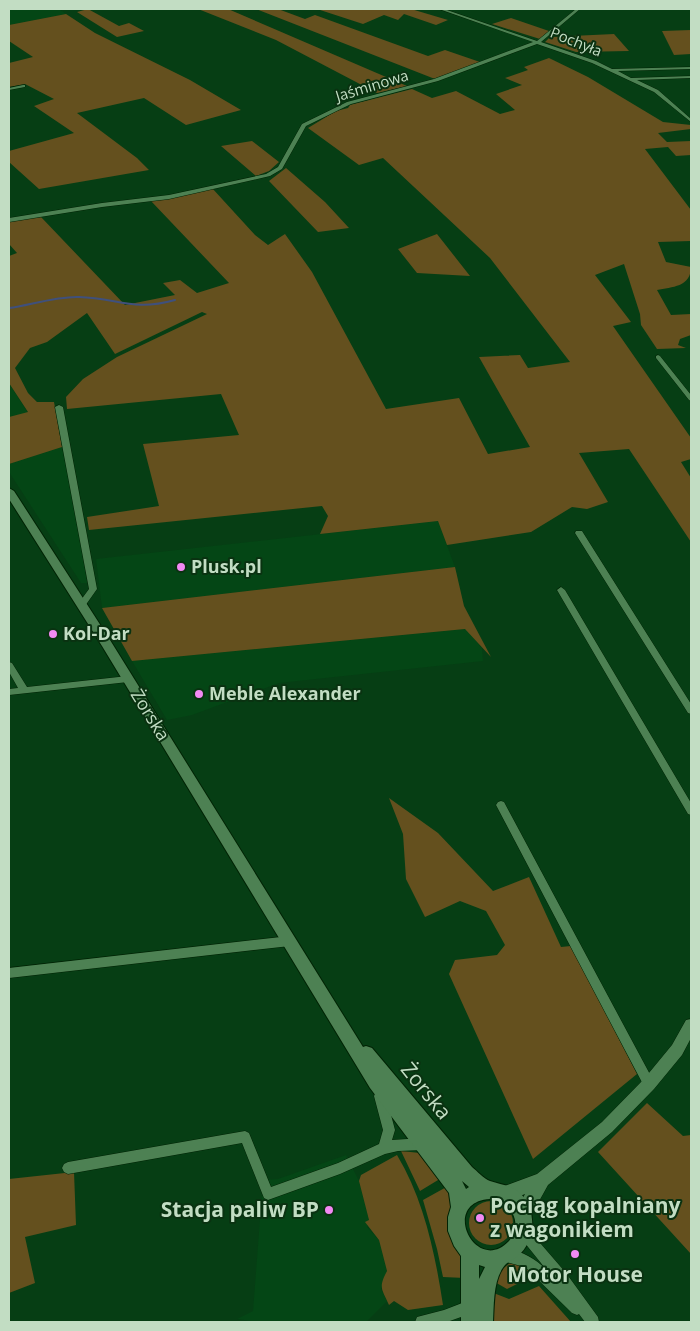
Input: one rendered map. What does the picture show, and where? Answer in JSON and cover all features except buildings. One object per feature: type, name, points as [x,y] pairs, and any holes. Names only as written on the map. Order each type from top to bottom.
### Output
[{"type":"main road","name":"Żorska","points":[[9,491],[82,604],[337,1016],[376,1083],[456,1186],[460,1206]]},
{"type":"main road","name":"Żorska","points":[[337,1016],[466,1173],[486,1190]]},
{"type":"main road","points":[[484,1322],[485,1287],[489,1275],[503,1257],[518,1246],[524,1233],[522,1215],[516,1204],[505,1194],[486,1190],[472,1194],[460,1206],[457,1216],[458,1231],[470,1250],[484,1257],[503,1257]]},
{"type":"main road","points":[[470,1250],[470,1314]]},
{"type":"street","name":"Pochyła","points":[[441,9],[540,41],[610,70],[656,91],[691,121]]},
{"type":"street","name":"Jaśminowa","points":[[9,220],[102,205],[169,197],[268,175],[280,168],[304,125],[349,103],[436,80],[540,41],[578,9]]},
{"type":"street","points":[[610,70],[691,68]]},
{"type":"street","points":[[628,79],[691,77]]},
{"type":"street","points":[[9,89],[23,86]]},
{"type":"street","points":[[658,357],[691,399]]},
{"type":"street","points":[[59,407],[93,590],[82,604]]},
{"type":"street","points":[[580,534],[691,711]]},
{"type":"street","points":[[561,590],[691,811]]},
{"type":"street","points":[[9,665],[24,690]]},
{"type":"street","points":[[9,692],[128,679]]},
{"type":"street","points":[[502,804],[649,1084]]},
{"type":"street","points":[[9,973],[290,941]]},
{"type":"street","points":[[505,1194],[542,1180],[607,1127],[649,1084],[677,1050],[691,1024]]},
{"type":"street","name":"Żorska","points":[[376,1083],[389,1124],[389,1136],[384,1148]]},
{"type":"street","name":"Żorska","points":[[68,1168],[245,1137],[268,1194],[340,1168],[384,1148],[398,1145],[423,1144]]},
{"type":"street","points":[[522,1215],[542,1180]]},
{"type":"street","points":[[524,1233],[561,1278],[591,1320]]},
{"type":"street","points":[[503,1257],[533,1265],[591,1320]]},
{"type":"street","points":[[430,1322],[470,1314]]},
{"type":"shaded area","points":[[9,9],[59,9],[66,14],[9,25]]},
{"type":"shaded area","points":[[88,9],[119,26],[129,23],[144,31],[117,37],[77,12]]},
{"type":"shaded area","points":[[198,9],[228,9],[407,86],[377,93],[276,40]]},
{"type":"shaded area","points":[[256,9],[278,9],[305,19],[315,15],[428,56],[445,50],[480,62],[435,79]]},
{"type":"shaded area","points":[[317,9],[411,9],[448,20],[436,25],[404,14],[398,20],[384,15],[363,24]]},
{"type":"shaded area","points":[[66,14],[95,33],[190,80],[241,110],[186,125],[144,98],[77,113],[137,158],[149,170],[39,189],[9,162],[9,151],[74,133],[34,106],[54,99],[25,84],[9,87],[9,63],[33,57],[9,41],[9,25]]},
{"type":"shaded area","points":[[511,18],[549,31],[540,39],[492,24]]},
{"type":"shaded area","points":[[691,30],[691,54],[674,55],[662,31]]},
{"type":"shaded area","points":[[614,34],[629,51],[576,52],[545,42],[550,37]]},
{"type":"shaded area","points":[[549,58],[588,77],[663,122],[691,125],[691,129],[658,133],[667,142],[691,141],[691,155],[676,156],[668,147],[645,149],[691,210],[691,241],[658,242],[666,262],[691,267],[688,279],[680,285],[657,290],[671,315],[691,314],[691,335],[680,339],[678,345],[686,348],[657,349],[641,325],[640,314],[624,264],[595,275],[631,322],[613,326],[691,438],[691,459],[681,462],[691,478],[691,542],[629,449],[579,453],[608,502],[587,509],[572,507],[531,532],[447,545],[438,521],[320,534],[328,516],[322,506],[89,530],[87,517],[159,506],[143,444],[239,435],[221,394],[67,409],[66,397],[83,379],[117,357],[207,314],[202,312],[115,354],[87,313],[47,342],[30,348],[15,368],[28,393],[37,402],[54,402],[62,447],[9,464],[9,417],[28,412],[9,383],[9,256],[17,253],[9,244],[9,221],[41,217],[125,305],[175,295],[163,283],[180,280],[197,293],[229,283],[151,201],[212,188],[255,235],[268,245],[285,234],[312,272],[386,409],[459,398],[488,454],[530,447],[479,357],[520,355],[528,368],[570,362],[490,258],[383,158],[359,165],[308,128],[336,111],[348,108],[350,105],[412,89],[432,98],[456,91],[500,114],[515,110],[496,94],[522,85],[505,78],[528,70],[524,67]]},
{"type":"shaded area","points":[[252,141],[279,162],[269,171],[256,176],[221,146]]},
{"type":"shaded area","points":[[286,168],[325,202],[349,228],[318,232],[269,181]]},
{"type":"shaded area","points":[[437,234],[470,276],[417,273],[398,249]]},
{"type":"shaded area","points":[[9,383],[28,413],[9,417]]},
{"type":"shaded area","points":[[62,447],[78,520],[87,583],[81,583],[9,472],[9,464]]},
{"type":"shaded area","points":[[438,521],[455,567],[102,608],[96,559]]},
{"type":"shaded area","points":[[455,567],[464,606],[491,657],[465,629],[132,661],[102,608]]},
{"type":"shaded area","points":[[466,629],[482,648],[483,661],[279,683],[192,715],[167,720],[132,661]]},
{"type":"shaded area","points":[[389,798],[438,833],[493,891],[529,877],[561,947],[571,946],[637,1074],[533,1159],[449,974],[455,960],[497,955],[505,945],[486,911],[460,901],[425,917],[406,879],[403,834]]},
{"type":"shaded area","points":[[647,1103],[683,1136],[691,1135],[691,1254],[598,1152]]},
{"type":"shaded area","points":[[401,1151],[420,1153],[443,1177],[420,1191]]},
{"type":"shaded area","points":[[346,1155],[359,1181],[369,1220],[367,1227],[379,1240],[387,1272],[381,1289],[387,1301],[367,1321],[257,1322],[237,1319],[253,1311],[263,1180],[278,1179]]},
{"type":"shaded area","points":[[397,1155],[414,1190],[427,1227],[443,1305],[408,1310],[394,1301],[389,1305],[383,1292],[382,1285],[387,1271],[379,1240],[365,1222],[369,1220],[359,1181],[361,1175]]},
{"type":"shaded area","points":[[74,1172],[76,1225],[25,1237],[35,1283],[9,1293],[9,1179]]},
{"type":"shaded area","points":[[450,1185],[464,1257],[465,1278],[443,1277],[423,1200]]},
{"type":"shaded area","points":[[487,1201],[495,1201],[507,1207],[513,1223],[507,1239],[495,1245],[487,1245],[475,1239],[469,1227],[469,1219],[475,1207]]},
{"type":"shaded area","points":[[510,1263],[526,1267],[535,1275],[507,1289],[493,1281],[501,1270]]},
{"type":"shaded area","points":[[539,1286],[571,1322],[491,1322],[491,1292],[509,1299]]},
{"type":"waterway","points":[[9,308],[71,297],[93,298],[136,305],[175,300]]},
{"type":"place","name":"Plusk.pl","points":[[181,567]]},
{"type":"place","name":"Kol-Dar","points":[[53,634]]},
{"type":"place","name":"Meble Alexander","points":[[199,694]]},
{"type":"place","name":"Stacja paliw BP","points":[[329,1210]]},
{"type":"place","name":"Pociąg kopalniany z wagonikiem","points":[[480,1218]]},
{"type":"place","name":"Motor House","points":[[575,1254]]}]
